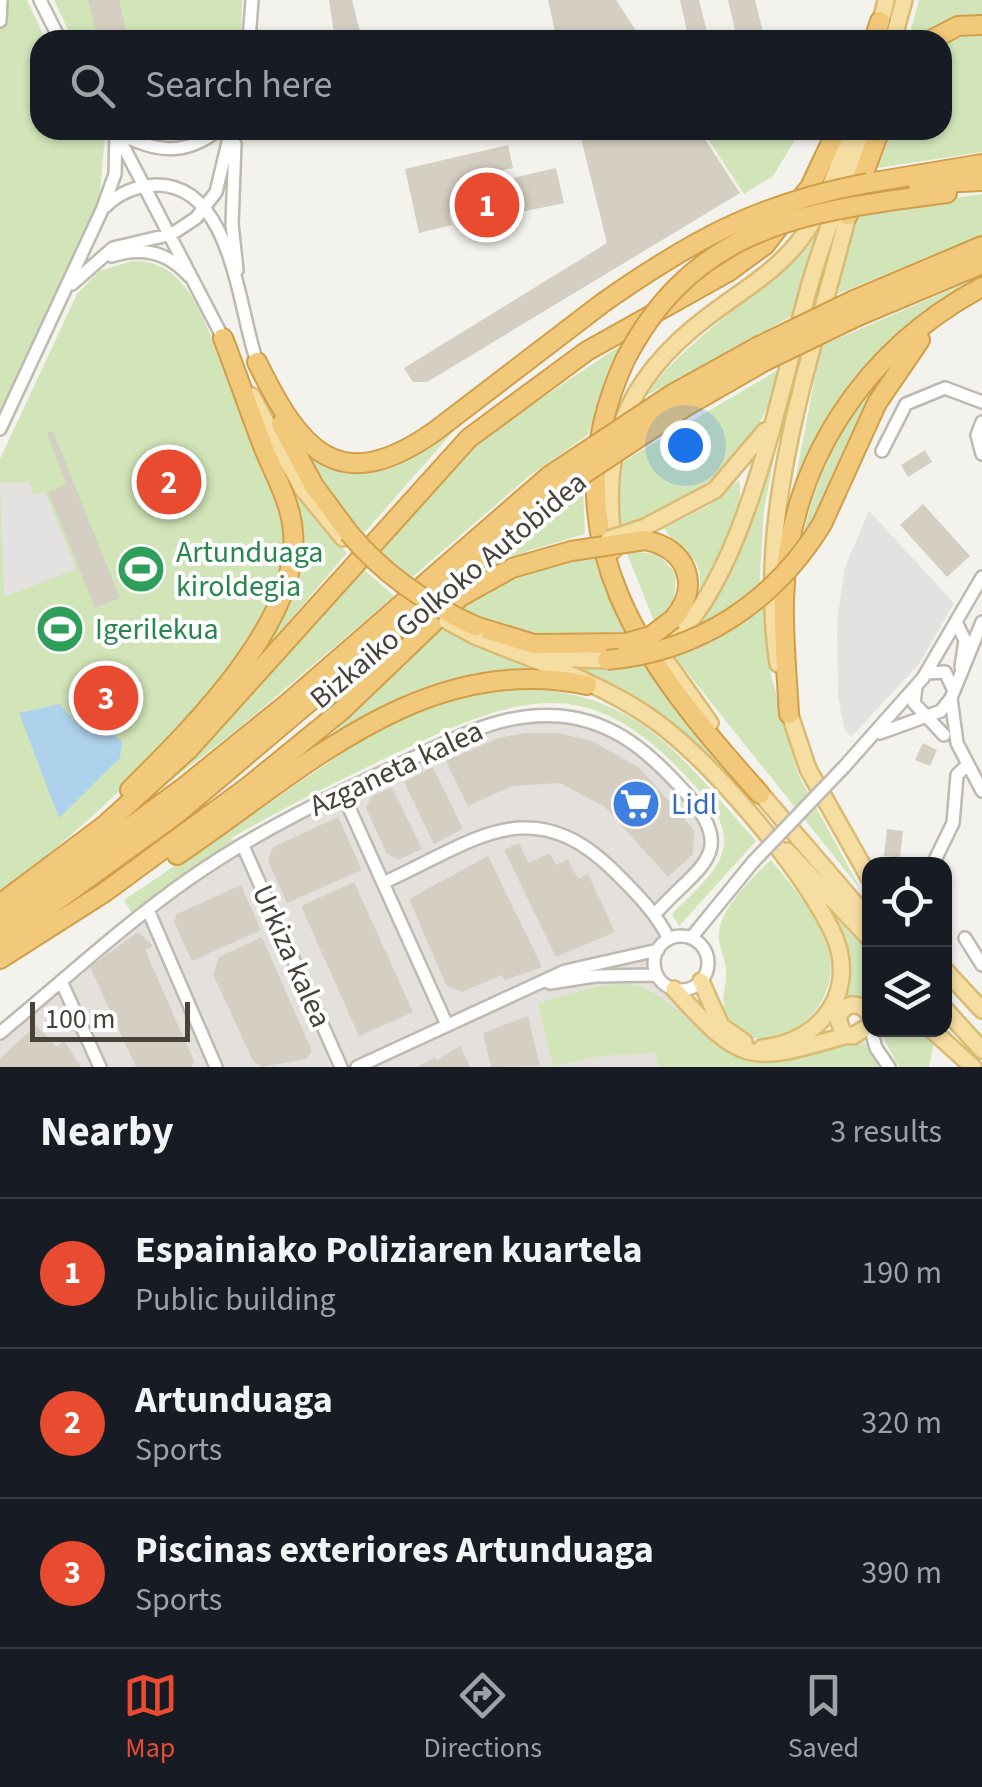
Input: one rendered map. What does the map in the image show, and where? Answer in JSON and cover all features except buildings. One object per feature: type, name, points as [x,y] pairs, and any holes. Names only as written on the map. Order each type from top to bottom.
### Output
[{"type":"highway","points":[[950,30],[982,25]]},
{"type":"highway","points":[[0,904],[105,826],[190,749],[451,456],[520,397],[587,351],[728,272],[764,246],[810,187],[832,140]]},
{"type":"highway","points":[[848,215],[876,140]]},
{"type":"highway","points":[[257,362],[282,414],[303,441],[341,463],[380,462],[434,432],[604,302],[741,218],[786,200],[982,164]]},
{"type":"highway","points":[[868,183],[982,182]]},
{"type":"highway","points":[[760,794],[714,743],[642,644],[606,566],[596,501],[597,454],[604,412],[625,360],[666,298],[701,264],[734,242],[810,213],[982,189]]},
{"type":"highway","name":"Bizkaiko Golkoko Autobidea","points":[[0,922],[198,776],[555,483],[679,400],[761,354],[982,246]]},
{"type":"highway","name":"Bizkaiko Golkoko Autobidea","points":[[856,308],[982,264]]},
{"type":"highway","points":[[789,714],[784,597],[796,517],[812,464],[837,416],[883,360],[932,317],[982,290]]},
{"type":"highway","points":[[607,660],[664,651],[750,607],[785,576],[822,524],[877,403],[904,357],[982,290]]},
{"type":"highway","points":[[373,540],[439,456],[482,410],[604,302]]},
{"type":"highway","points":[[39,875],[132,788],[204,710],[250,650],[284,592],[294,550],[291,518],[224,338]]},
{"type":"highway","points":[[4,951],[104,892],[249,786],[352,700],[460,597],[512,568],[645,534],[672,549],[687,571],[688,595],[676,627],[626,643],[544,645],[475,631],[439,609],[346,536],[291,446],[257,362]]},
{"type":"highway","name":"Bizkaiko Golkoko Autobidea","points":[[4,951],[194,800],[555,483]]},
{"type":"highway","points":[[4,951],[128,888],[335,745],[399,707],[488,681],[552,679],[586,685]]},
{"type":"main road","points":[[878,30],[886,0]]},
{"type":"main road","points":[[896,30],[904,0]]},
{"type":"main road","points":[[847,140],[813,221],[800,242],[773,269],[680,340],[644,378],[614,441],[609,479],[614,554],[631,606],[760,794],[862,911]]},
{"type":"main road","points":[[514,652],[547,660],[607,660],[698,614],[724,568],[775,416],[813,274],[863,140]]},
{"type":"main road","points":[[862,865],[808,770],[789,714],[772,615],[773,541],[797,409],[865,140]]},
{"type":"main road","points":[[224,338],[274,442],[302,488],[346,536]]},
{"type":"main road","points":[[645,534],[715,490],[748,456],[775,416]]},
{"type":"main road","points":[[475,631],[654,720],[862,931]]},
{"type":"main road","points":[[728,791],[813,900],[831,929],[839,956],[841,985],[829,1014],[805,1037],[762,1048]]},
{"type":"main road","points":[[952,978],[982,1010]]},
{"type":"main road","points":[[701,981],[721,1026],[742,1042],[762,1048],[789,1048],[808,1041],[838,1018],[842,1009],[852,1004],[862,1010]]},
{"type":"main road","points":[[674,989],[718,1039],[750,1055],[789,1055],[862,1031]]},
{"type":"main road","points":[[838,1018],[851,1036]]},
{"type":"main road","points":[[952,1019],[976,1044]]},
{"type":"main road","points":[[940,1037],[974,1067]]},
{"type":"street","points":[[0,21],[1,0]]},
{"type":"street","points":[[250,30],[252,1]]},
{"type":"street","points":[[42,2],[55,30]]},
{"type":"street","points":[[0,428],[102,210],[115,174],[115,140]]},
{"type":"street","points":[[120,140],[224,338]]},
{"type":"street","points":[[137,140],[163,151],[196,146],[204,140]]},
{"type":"street","points":[[65,290],[94,263],[126,243],[172,234],[206,207],[216,192],[230,140]]},
{"type":"street","points":[[233,140],[232,224],[244,319]]},
{"type":"street","points":[[102,210],[114,198],[146,186],[167,185],[186,192],[206,207],[227,251],[257,362]]},
{"type":"street","points":[[94,263],[131,251],[157,253],[183,270],[204,297]]},
{"type":"street","points":[[882,450],[906,404],[945,388],[982,402]]},
{"type":"street","points":[[982,422],[977,436],[982,454]]},
{"type":"street","points":[[357,1067],[594,962],[658,950],[669,939],[691,938],[752,862],[872,737],[926,674],[982,576]]},
{"type":"street","points":[[956,622],[964,640],[960,676]]},
{"type":"street","points":[[872,737],[902,723],[924,719],[952,695],[982,622]]},
{"type":"street","points":[[926,674],[945,672],[958,743],[982,791]]},
{"type":"street","points":[[916,686],[914,703],[924,719],[958,743]]},
{"type":"street","name":"Azganeta kalea","points":[[0,1033],[148,910],[242,846],[342,792],[493,722],[544,715],[574,718],[612,730],[652,755],[712,829],[708,858],[655,914]]},
{"type":"street","points":[[936,857],[953,823],[958,775],[968,764]]},
{"type":"street","points":[[342,792],[448,1025]]},
{"type":"street","points":[[383,882],[504,829],[540,826],[578,840],[655,914],[669,939]]},
{"type":"street","name":"Urkiza kalea","points":[[242,846],[340,1067]]},
{"type":"street","points":[[148,910],[216,1067]]},
{"type":"street","points":[[531,987],[595,976],[657,975],[674,989],[689,989],[701,981],[708,968],[706,954],[691,938]]},
{"type":"street","points":[[965,938],[982,965]]},
{"type":"street","points":[[657,975],[658,950]]},
{"type":"street","points":[[61,981],[100,1067]]},
{"type":"street","points":[[851,1036],[876,1048]]},
{"type":"street","points":[[873,1037],[889,1067]]},
{"type":"shaded area","points":[[29,482],[34,495],[45,492],[76,569],[4,597],[0,483]]},
{"type":"shaded area","points":[[869,511],[954,603],[919,664],[851,737],[844,728],[838,697],[837,619],[845,567]]},
{"type":"shaded area","points":[[544,715],[624,736],[704,814],[712,851],[655,914],[669,939],[658,950],[654,962],[664,984],[732,1048],[859,1039],[876,1048],[889,1067],[0,1067],[0,1033],[214,863],[466,733]]},
{"type":"green space","points":[[0,0],[27,0],[41,30],[30,30],[30,140],[105,140],[99,202],[65,290],[0,429]]},
{"type":"green space","points":[[54,0],[242,0],[241,30],[68,30]]},
{"type":"green space","points":[[919,0],[982,0],[982,16],[958,20],[936,30],[911,30]]},
{"type":"green space","points":[[982,36],[982,152],[877,168],[889,140],[952,140],[952,41]]},
{"type":"green space","points":[[709,140],[795,140],[773,176],[744,194]]},
{"type":"green space","points":[[982,194],[982,235],[835,295],[858,211]]},
{"type":"green space","points":[[822,221],[795,314],[644,397],[686,350],[781,269]]},
{"type":"green space","name":"Artunduaga kiroldegia","points":[[132,261],[150,263],[178,279],[205,321],[275,490],[284,531],[278,576],[256,625],[221,678],[178,730],[82,825],[0,891],[0,459],[77,294],[99,271]]},
{"type":"green space","points":[[982,276],[951,305],[899,337],[856,379],[820,435],[792,497],[821,346]]},
{"type":"green space","points":[[633,337],[605,383],[588,435],[529,476],[410,579],[378,549],[448,470],[500,426]]},
{"type":"green space","points":[[892,365],[801,546],[814,495],[833,449],[859,406]]},
{"type":"green space","points":[[783,367],[758,425],[724,469],[678,502],[619,526],[621,463]]},
{"type":"green space","points":[[472,410],[364,533],[329,494],[300,448],[323,461],[345,466],[366,464],[408,448]]},
{"type":"green space","points":[[782,417],[764,510],[759,591],[692,631],[724,586],[736,559]]},
{"type":"green space","points":[[277,459],[305,504],[347,553],[202,723],[290,594]]},
{"type":"green space","points":[[739,480],[733,528],[696,606],[700,588],[697,565],[664,528],[708,506]]},
{"type":"green space","points":[[583,490],[585,534],[528,551],[462,585]]},
{"type":"green space","points":[[626,551],[658,554],[676,574],[674,601],[654,621]]},
{"type":"green space","points":[[595,556],[625,632],[535,633],[457,609],[516,576]]},
{"type":"green space","points":[[362,568],[394,596],[239,728],[86,846],[258,689]]},
{"type":"green space","points":[[763,607],[771,675],[798,774],[861,890],[674,656]]},
{"type":"green space","points":[[442,626],[472,644],[538,672],[475,680],[421,694],[370,717],[316,750]]},
{"type":"green space","points":[[644,664],[736,787],[679,732],[565,669]]},
{"type":"green space","points":[[514,688],[558,692],[594,701],[626,715],[679,755],[756,841],[679,926],[672,914],[711,873],[724,846],[716,814],[665,755],[629,727],[594,710],[559,703],[523,705],[442,732],[231,838],[234,843],[132,914],[124,900],[386,724],[464,695]]},
{"type":"green space","points":[[771,860],[821,931],[830,957],[830,978],[812,1015],[779,1037],[761,1039],[744,1035],[726,1015],[726,966],[719,938],[725,913]]},
{"type":"green space","points":[[826,906],[862,945],[862,998],[845,999],[847,954]]},
{"type":"green space","points":[[630,984],[663,999],[719,1045],[752,1059],[779,1060],[859,1043],[866,1045],[880,1067],[658,1067],[656,1053],[600,1056],[553,1066],[538,1003],[599,986]]},
{"type":"green space","points":[[883,1037],[926,1037],[934,1043],[929,1067],[899,1067]]},
{"type":"water","points":[[60,704],[82,725],[110,731],[122,742],[120,758],[59,818],[19,713]]},
{"type":"place","name":"Espainiako Poliziaren kuartela","points":[[487,205]]},
{"type":"place","name":"Artunduaga","points":[[169,482]]},
{"type":"place","name":"Artunduaga kiroldegia","points":[[141,569]]},
{"type":"place","name":"Igerilekua","points":[[60,629]]},
{"type":"place","name":"Piscinas exteriores Artunduaga","points":[[106,698]]},
{"type":"place","name":"Lidl","points":[[636,804]]}]
